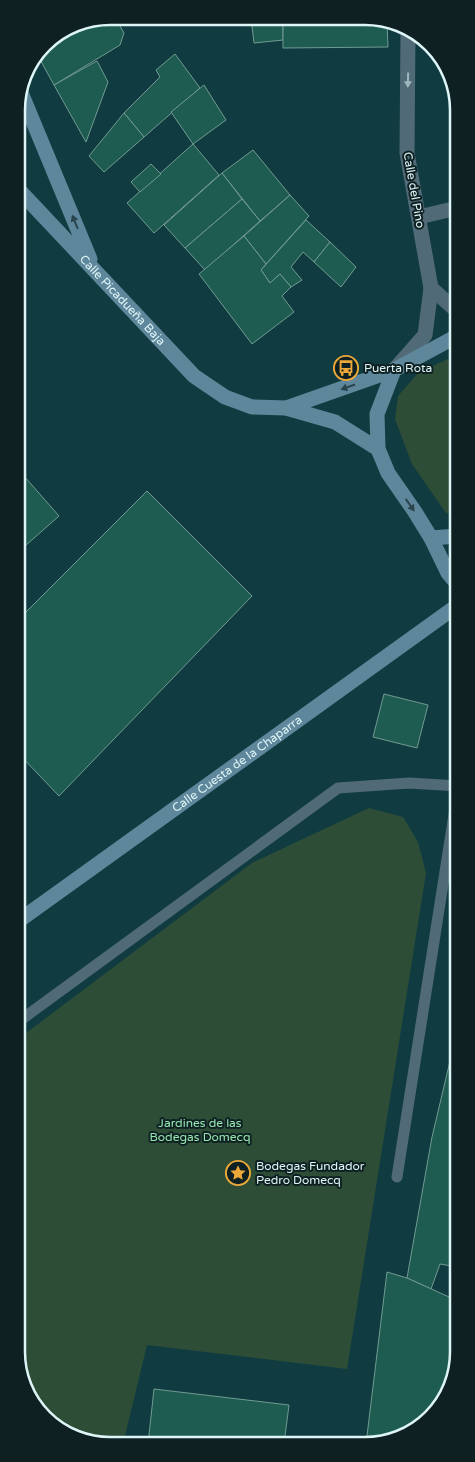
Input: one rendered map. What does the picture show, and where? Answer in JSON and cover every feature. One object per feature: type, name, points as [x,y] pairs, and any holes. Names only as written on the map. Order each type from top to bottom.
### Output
[{"type":"street","name":"Calle del Pino","points":[[394,370],[425,335],[431,288],[407,153],[408,37]]},
{"type":"street","name":"Calle Picadueña Baja","points":[[25,103],[93,267],[194,376],[225,397],[252,407],[286,408]]},
{"type":"street","points":[[25,196],[93,267]]},
{"type":"street","points":[[419,217],[450,210]]},
{"type":"street","points":[[431,288],[450,305]]},
{"type":"street","points":[[286,408],[394,370],[450,340]]},
{"type":"street","points":[[394,370],[377,414],[378,449],[388,474],[431,538],[450,575]]},
{"type":"street","points":[[286,408],[335,422],[378,449]]},
{"type":"street","points":[[431,538],[450,537]]},
{"type":"street","name":"Calle Cuesta de la Chaparra","points":[[25,917],[450,611]]},
{"type":"lane","points":[[25,1017],[338,788],[409,783],[450,787]]},
{"type":"lane","points":[[397,1177],[450,839]]},
{"type":"green space","points":[[450,358],[450,514],[446,513],[412,464],[395,419],[398,396],[419,372]]},
{"type":"green space","name":"Jardines de las Bodegas Domecq","points":[[369,808],[403,817],[418,842],[426,873],[347,1369],[147,1345],[125,1437],[93,1435],[77,1431],[58,1419],[39,1399],[27,1369],[25,1352],[25,1034],[252,863]]},
{"type":"building","points":[[119,25],[124,33],[120,45],[54,85],[41,61],[50,50],[63,39],[77,31],[93,27]]},
{"type":"building","points":[[252,25],[283,25],[283,40],[254,43]]},
{"type":"building","points":[[283,25],[365,25],[387,29],[388,47],[283,48]]},
{"type":"building","points":[[175,54],[200,88],[144,137],[124,113],[160,77],[156,70]]},
{"type":"building","points":[[97,61],[108,82],[86,142],[54,85]]},
{"type":"building","points":[[204,85],[226,120],[193,144],[171,112]]},
{"type":"building","points":[[124,113],[144,137],[104,172],[89,156]]},
{"type":"building","points":[[193,144],[219,175],[154,233],[127,203]]},
{"type":"building","points":[[253,150],[290,195],[260,221],[222,173]]},
{"type":"building","points":[[151,164],[161,174],[140,192],[131,182]]},
{"type":"building","points":[[222,173],[242,199],[185,248],[164,225]]},
{"type":"building","points":[[290,195],[309,216],[266,264],[244,236]]},
{"type":"building","points":[[242,199],[260,221],[205,270],[185,248]]},
{"type":"building","points":[[306,220],[330,242],[314,262],[303,252],[291,267],[302,280],[291,287],[280,274],[270,283],[261,270]]},
{"type":"building","points":[[244,236],[266,264],[261,270],[270,283],[280,274],[291,287],[282,296],[294,312],[252,344],[199,274]]},
{"type":"building","points":[[330,242],[356,267],[341,287],[314,262]]},
{"type":"building","points":[[25,477],[59,516],[25,546]]},
{"type":"building","points":[[147,491],[252,596],[59,796],[25,760],[25,613]]},
{"type":"building","points":[[384,694],[428,705],[417,748],[373,737]]},
{"type":"building","points":[[450,1061],[450,1266],[440,1264],[431,1289],[407,1278],[432,1137]]},
{"type":"building","points":[[387,1272],[407,1278],[450,1297],[450,1358],[444,1385],[429,1408],[408,1426],[398,1431],[367,1437]]},
{"type":"building","points":[[154,1389],[289,1405],[285,1437],[149,1437]]},
{"type":"place","name":"Puerta Rota","points":[[346,368]]},
{"type":"place","name":"Bodegas Fundador Pedro Domecq","points":[[238,1173]]}]
